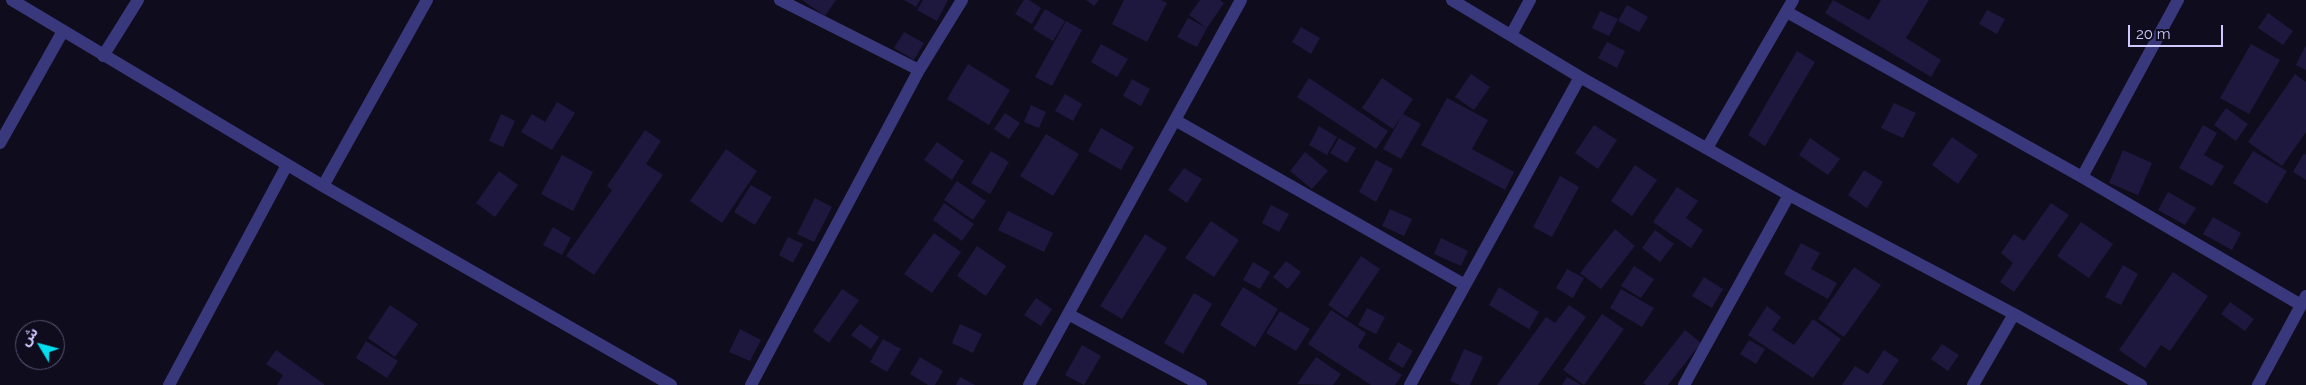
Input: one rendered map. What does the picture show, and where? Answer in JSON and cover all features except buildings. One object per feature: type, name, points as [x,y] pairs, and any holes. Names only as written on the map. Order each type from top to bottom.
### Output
[{"type":"street","points":[[12,0],[287,165],[671,385]]},
{"type":"street","points":[[103,56],[138,0]]},
{"type":"street","points":[[323,186],[427,0]]},
{"type":"street","points":[[780,0],[919,70]]},
{"type":"street","points":[[751,385],[919,70],[962,0]]},
{"type":"street","points":[[1029,385],[1241,0]]},
{"type":"street","points":[[1452,0],[1580,77],[1789,195],[2014,314],[2141,385]]},
{"type":"street","points":[[1511,35],[1530,0]]},
{"type":"street","points":[[1708,148],[1793,0]]},
{"type":"street","points":[[2082,177],[2178,0]]},
{"type":"street","points":[[1787,12],[2304,301],[2258,385]]},
{"type":"street","points":[[0,143],[63,31]]},
{"type":"street","points":[[1410,385],[1580,77]]},
{"type":"street","points":[[1175,120],[1465,284]]},
{"type":"street","points":[[169,385],[287,165]]},
{"type":"street","points":[[1684,385],[1789,195]]},
{"type":"street","points":[[1068,314],[1201,385]]},
{"type":"street","points":[[1973,385],[2014,314]]}]
